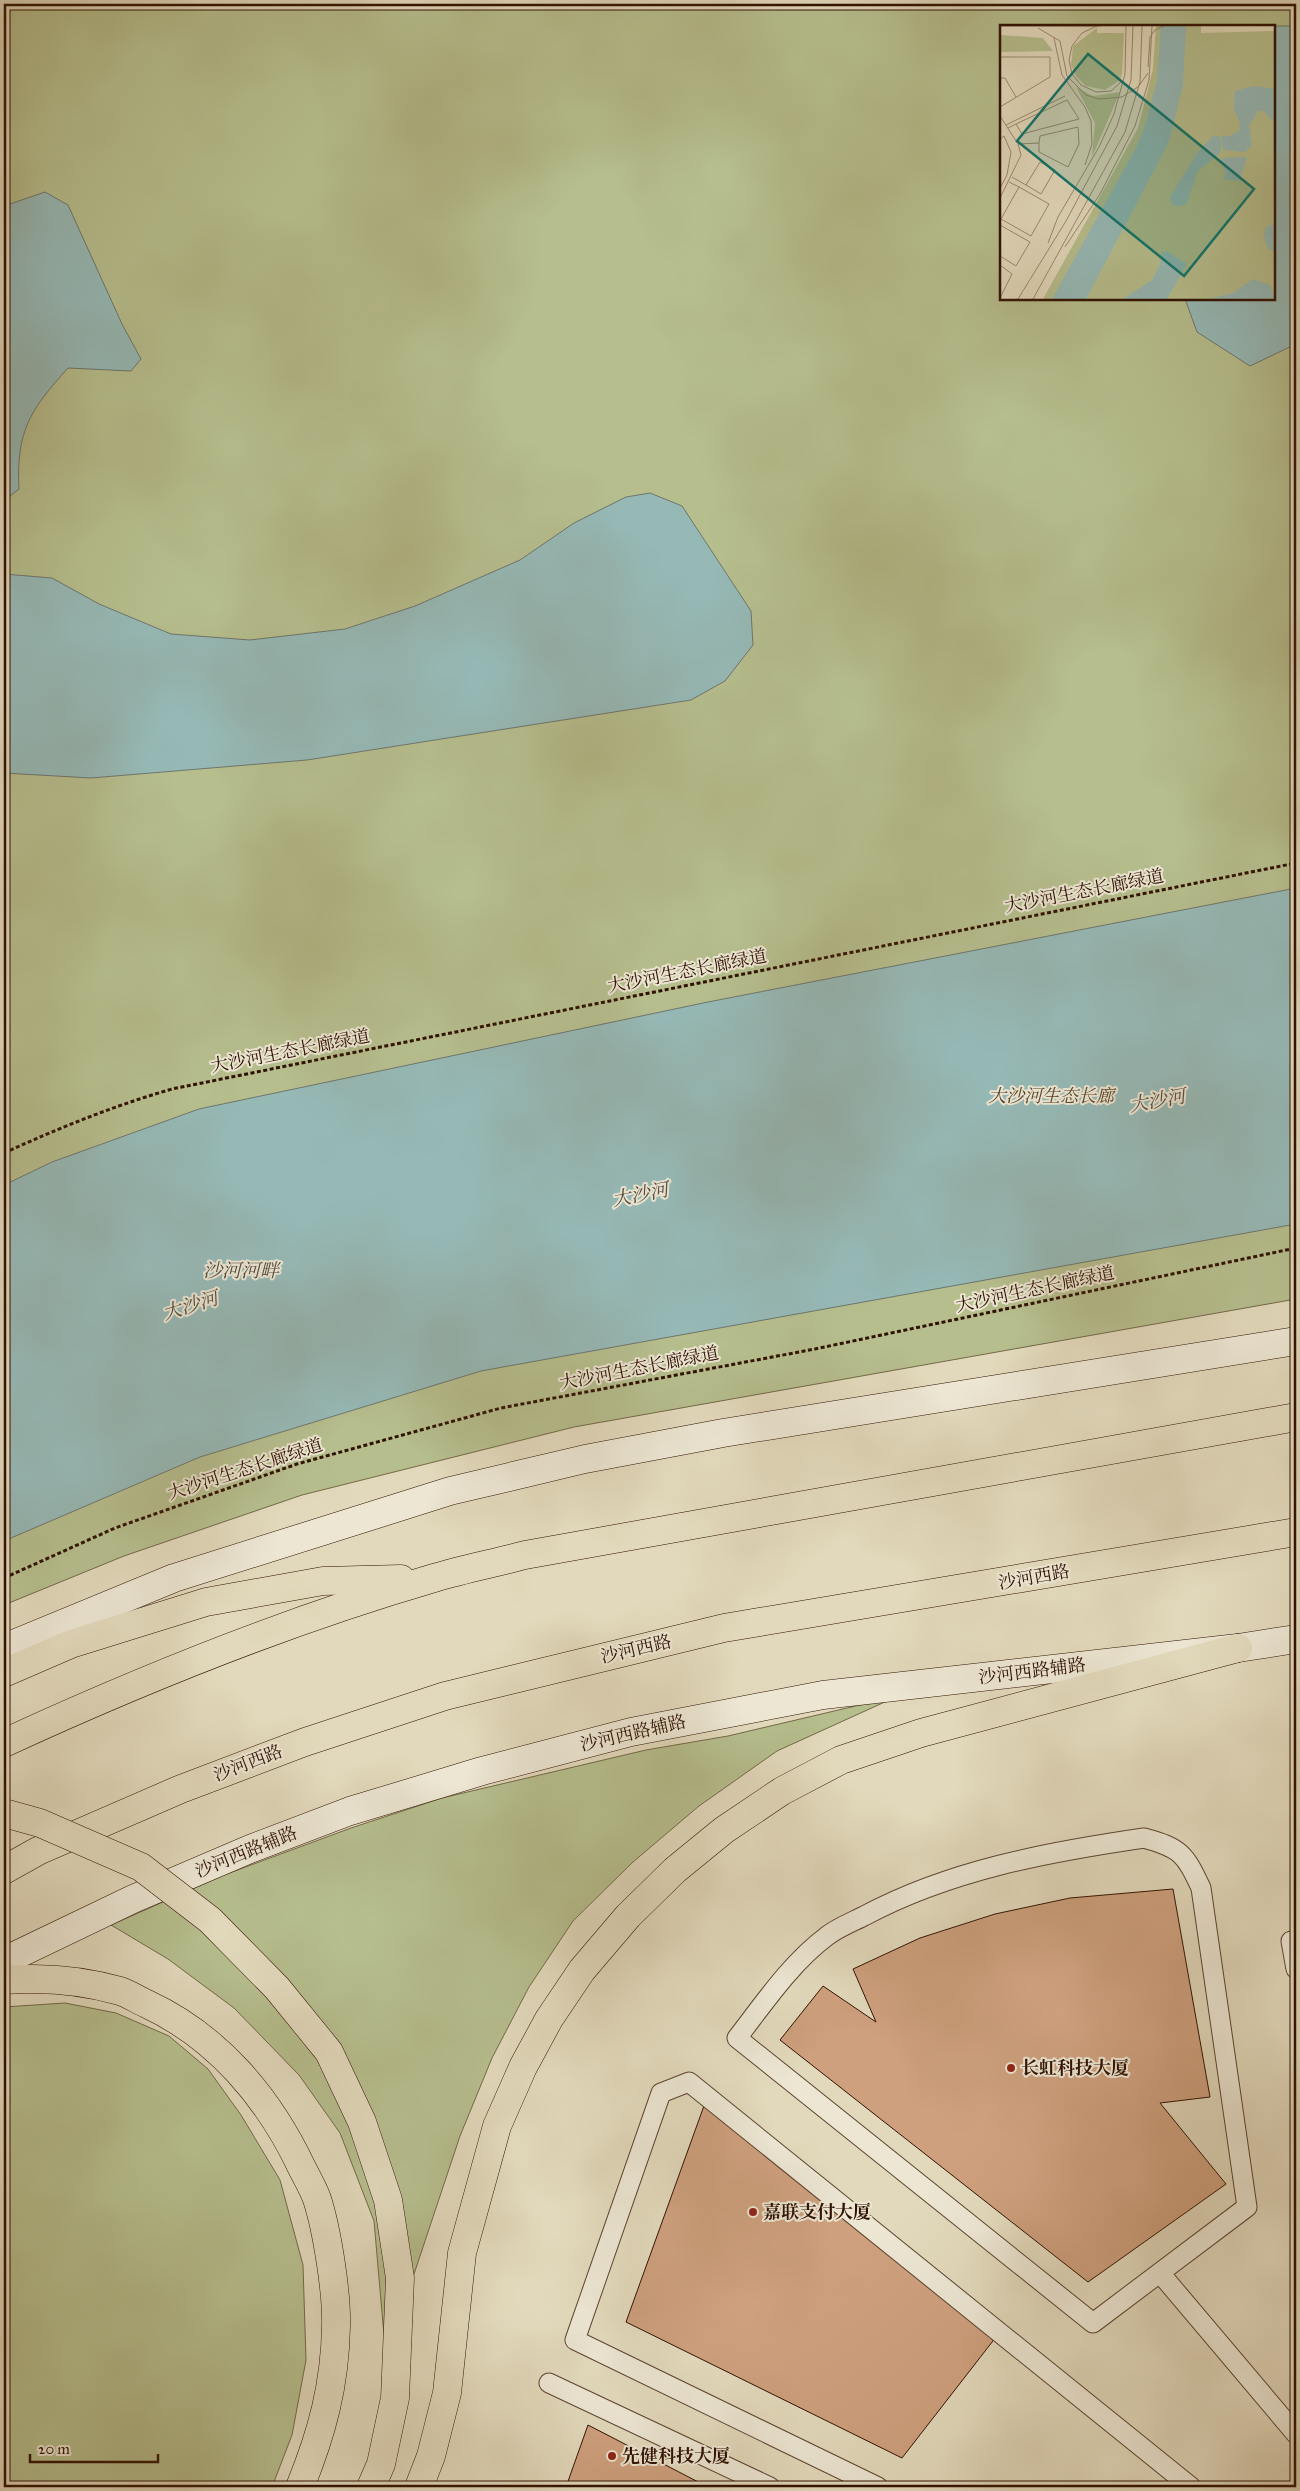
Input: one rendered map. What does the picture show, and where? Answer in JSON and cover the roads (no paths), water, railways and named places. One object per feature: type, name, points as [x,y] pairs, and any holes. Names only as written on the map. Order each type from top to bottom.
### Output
[{"type":"main road","points":[[4,1648],[174,1578],[460,1488],[585,1459],[723,1433],[1296,1341]]},
{"type":"main road","points":[[4,1744],[71,1712],[241,1642],[435,1577],[525,1556],[1296,1418]]},
{"type":"main road","name":"沙河西路","points":[[4,1870],[38,1851],[181,1789],[305,1742],[445,1696],[724,1628],[1296,1532]]},
{"type":"main road","points":[[4,1673],[71,1644],[206,1602],[323,1581],[435,1577]]},
{"type":"main road","name":"沙河西路辅路","points":[[4,1961],[133,1899],[250,1849],[350,1811],[482,1771],[631,1732],[823,1695],[1238,1648],[1296,1639]]},
{"type":"main road","points":[[419,2487],[431,2456],[447,2393],[462,2254],[497,2126],[523,2067],[549,2019],[582,1970],[628,1916],[675,1870],[724,1830],[782,1791],[841,1760],[921,1733],[1238,1648]]},
{"type":"main road","points":[[4,1814],[40,1823],[141,1868],[210,1920],[277,1988],[329,2052],[362,2122],[388,2200],[400,2278],[395,2398],[381,2464],[371,2487]]},
{"type":"main road","points":[[4,1980],[68,1980],[122,1992],[169,2014],[214,2047],[254,2088],[289,2140],[316,2199],[330,2261],[336,2324],[332,2380],[318,2442],[300,2487]]},
{"type":"lane","points":[[1144,1838],[1170,1845],[1190,1864],[1201,1888],[1247,2208],[1160,2274],[1092,2323],[737,2038],[793,1966],[828,1935],[876,1909],[933,1885],[1006,1864],[1090,1846],[1144,1838]]},
{"type":"lane","points":[[1296,1940],[1291,1941],[1296,1969]]},
{"type":"lane","points":[[878,2487],[575,2340],[661,2093],[690,2082],[1191,2487]]},
{"type":"lane","points":[[1160,2274],[1296,2434]]},
{"type":"lane","points":[[549,2383],[770,2487]]},
{"type":"water","points":[[1275,26],[1296,26],[1296,344],[1250,366],[1197,332],[1185,300],[1275,300]]},
{"type":"water","points":[[45,192],[68,205],[122,324],[141,359],[131,371],[68,368],[44,396],[28,422],[20,452],[19,489],[4,501],[4,206]]},
{"type":"water","points":[[650,493],[682,506],[751,611],[753,645],[725,681],[691,700],[307,760],[91,778],[4,773],[4,574],[52,578],[99,604],[171,634],[250,640],[345,629],[415,606],[520,560],[574,523],[626,497]]},
{"type":"water","name":"沙河河畔","points":[[1296,888],[1296,1224],[481,1371],[200,1457],[4,1541],[4,1185],[52,1162],[199,1109],[708,1002]]},
{"type":"place","name":"长虹科技大厦","points":[[1011,2068]]},
{"type":"place","name":"嘉联支付大厦","points":[[753,2212]]},
{"type":"place","name":"先健科技大厦","points":[[612,2456]]},
{"type":"park label","name":"大沙河生态长廊","points":[[1051,1096]]},
{"type":"water label","name":"大沙河","points":[[1157,1100]]},
{"type":"water label","name":"大沙河","points":[[640,1194]]},
{"type":"water label","name":"大沙河","points":[[190,1305]]}]
